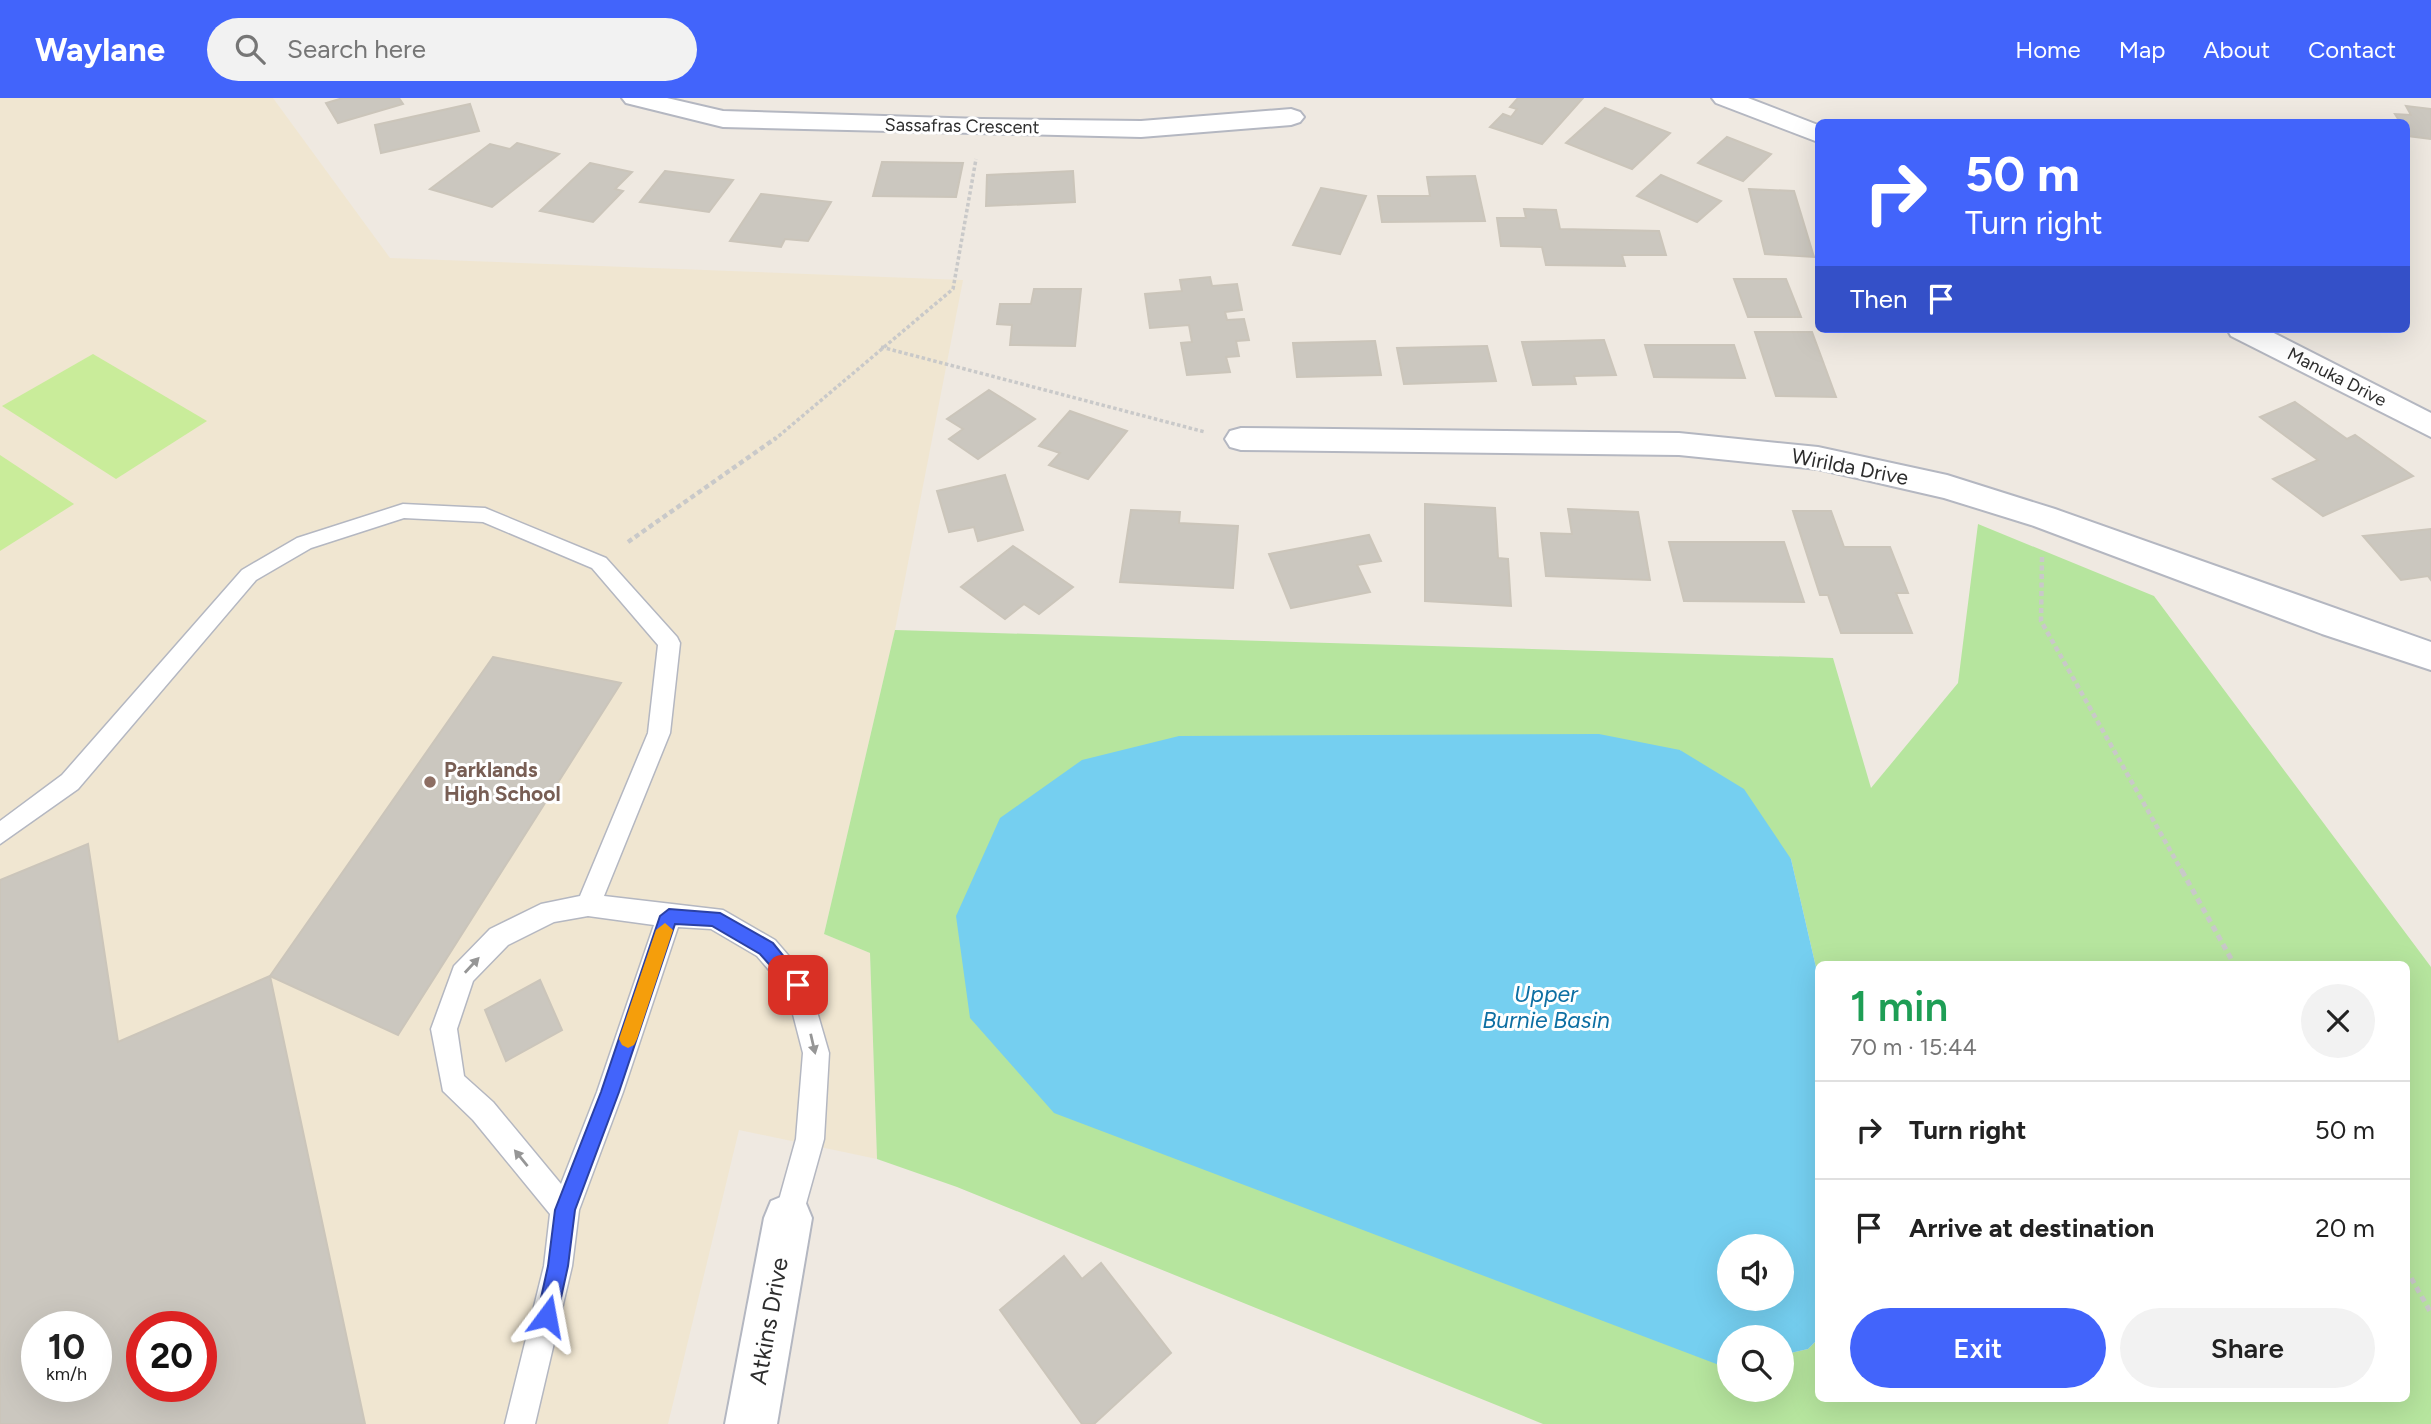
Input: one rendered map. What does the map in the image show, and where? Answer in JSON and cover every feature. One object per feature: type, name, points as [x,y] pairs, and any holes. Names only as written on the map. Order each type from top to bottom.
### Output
[{"type":"street","name":"Sassafras Crescent","points":[[635,98],[723,119],[982,127],[1141,129],[1291,117]]},
{"type":"street","points":[[1726,98],[1815,133]]},
{"type":"street","name":"Manuka Drive","points":[[2250,333],[2431,426]]},
{"type":"street","name":"Wirilda Drive","points":[[1241,439],[1679,444],[1818,458],[1947,487],[2043,517],[2335,624],[2431,656]]},
{"type":"street","name":"Atkins Drive","points":[[751,1424],[788,1218]]},
{"type":"lane","points":[[0,834],[70,782],[249,575],[304,543],[403,511],[485,515],[599,563],[669,643],[659,733],[588,905]]},
{"type":"lane","points":[[565,1210],[483,1111],[452,1082],[444,1029],[463,974],[499,937],[550,912],[588,905],[669,916],[714,918],[766,948],[798,985],[816,1054],[810,1139],[788,1218]]},
{"type":"lane","points":[[520,1424],[558,1266],[565,1210],[610,1092],[669,916]]},
{"type":"path","points":[[599,563],[760,451],[880,347],[953,289],[982,127]]},
{"type":"path","points":[[880,347],[1163,423],[1241,439]]},
{"type":"path","points":[[2043,517],[2040,621],[2232,961]]},
{"type":"path","points":[[2410,1276],[2431,1313]]},
{"type":"shaded area","name":"Parklands High School","points":[[0,98],[273,98],[390,258],[963,280],[895,630],[824,934],[870,953],[877,1159],[739,1130],[668,1424],[0,1424]]},
{"type":"green space","points":[[93,354],[207,421],[116,479],[2,406]]},
{"type":"green space","points":[[0,455],[74,504],[0,551]]},
{"type":"green space","points":[[1978,524],[2154,596],[2431,967],[2431,1424],[1543,1424],[957,1187],[877,1159],[870,953],[824,934],[895,630],[1833,658],[1871,788],[1958,683]]},
{"type":"water","name":"Upper Burnie Basin","points":[[1599,734],[1680,750],[1744,789],[1791,859],[1815,963],[1815,1342],[1808,1349],[1794,1352],[1794,1325],[1717,1325],[1717,1364],[1054,1113],[970,1018],[956,916],[1000,818],[1082,760],[1179,736]]},
{"type":"building","points":[[343,98],[399,98],[403,104],[338,123],[326,103]]},
{"type":"building","points":[[1518,98],[1583,98],[1542,144],[1490,127],[1503,114],[1511,117],[1517,109],[1510,107]]},
{"type":"building","points":[[470,104],[479,131],[381,153],[375,125]]},
{"type":"building","points":[[2406,106],[2431,109],[2431,139],[2410,136],[2410,119],[2398,119],[2395,114],[2411,115]]},
{"type":"building","points":[[1605,108],[1670,133],[1632,169],[1566,143]]},
{"type":"building","points":[[1727,137],[1771,154],[1743,181],[1698,163]]},
{"type":"building","points":[[517,143],[559,154],[492,207],[430,189],[490,144],[510,149]]},
{"type":"building","points":[[882,162],[963,163],[956,197],[873,196]]},
{"type":"building","points":[[590,163],[632,172],[615,189],[623,191],[593,222],[540,211]]},
{"type":"building","points":[[665,171],[733,180],[709,212],[640,202]]},
{"type":"building","points":[[1073,171],[1075,202],[986,206],[987,175]]},
{"type":"building","points":[[1661,175],[1721,201],[1697,222],[1637,196]]},
{"type":"building","points":[[1475,176],[1485,221],[1382,222],[1378,196],[1430,196],[1427,177]]},
{"type":"building","points":[[1321,188],[1366,196],[1340,254],[1293,245]]},
{"type":"building","points":[[1749,189],[1794,191],[1814,257],[1765,254]]},
{"type":"building","points":[[761,194],[831,202],[808,241],[785,239],[781,247],[730,241]]},
{"type":"building","points":[[1524,209],[1556,210],[1560,229],[1659,231],[1666,255],[1622,255],[1625,266],[1546,265],[1542,247],[1501,246],[1497,218],[1526,218]]},
{"type":"building","points":[[1210,277],[1212,286],[1237,284],[1242,310],[1225,312],[1227,320],[1244,319],[1249,340],[1236,341],[1239,356],[1226,357],[1230,372],[1187,375],[1181,343],[1192,342],[1189,325],[1150,328],[1145,294],[1182,291],[1180,280]]},
{"type":"building","points":[[1734,279],[1786,279],[1801,317],[1748,317]]},
{"type":"building","points":[[1034,289],[1081,289],[1075,346],[1010,345],[1012,325],[997,324],[1000,304],[1031,304]]},
{"type":"building","points":[[1755,332],[1812,332],[1836,397],[1776,396]]},
{"type":"building","points":[[1604,340],[1616,375],[1574,376],[1576,384],[1533,385],[1522,342]]},
{"type":"building","points":[[1375,341],[1381,375],[1297,377],[1293,343]]},
{"type":"building","points":[[1645,345],[1734,345],[1745,378],[1654,377]]},
{"type":"building","points":[[1487,346],[1496,381],[1404,384],[1397,348]]},
{"type":"building","points":[[989,390],[1035,419],[978,459],[949,439],[963,429],[947,419]]},
{"type":"building","points":[[2295,402],[2347,439],[2355,435],[2413,476],[2323,516],[2273,479],[2318,460],[2260,417]]},
{"type":"building","points":[[1070,411],[1127,431],[1088,479],[1049,465],[1060,453],[1039,446]]},
{"type":"building","points":[[1005,475],[1023,530],[978,541],[974,527],[949,532],[937,491]]},
{"type":"building","points":[[1425,504],[1495,508],[1498,558],[1508,559],[1511,606],[1425,601]]},
{"type":"building","points":[[1568,509],[1638,512],[1650,580],[1546,576],[1541,533],[1572,534]]},
{"type":"building","points":[[1131,510],[1180,512],[1179,523],[1238,526],[1233,588],[1120,582]]},
{"type":"building","points":[[1793,511],[1831,511],[1844,547],[1890,547],[1908,593],[1896,593],[1912,633],[1841,633],[1828,595],[1820,595]]},
{"type":"building","points":[[2431,529],[2431,580],[2428,576],[2401,580],[2363,536]]},
{"type":"building","points":[[1369,535],[1381,561],[1357,565],[1370,592],[1291,608],[1269,554]]},
{"type":"building","points":[[1669,542],[1784,542],[1804,602],[1684,601]]},
{"type":"building","points":[[1013,546],[1073,587],[1039,614],[1024,604],[1005,619],[961,587]]},
{"type":"building","points":[[493,657],[621,683],[398,1035],[270,976]]},
{"type":"building","points":[[88,844],[118,1042],[270,976],[365,1424],[0,1424],[0,880]]},
{"type":"building","points":[[540,980],[562,1030],[506,1061],[485,1010]]},
{"type":"building","points":[[1064,1256],[1082,1279],[1101,1263],[1171,1353],[1094,1424],[1082,1424],[1000,1310]]},
{"type":"slow traffic","points":[[628,1039],[665,930]]},
{"type":"place","name":"Parklands High School","points":[[430,782]]},
{"type":"route","points":[[547,1316],[558,1266],[565,1210],[610,1092],[669,916],[714,918],[766,948],[798,985]]}]
